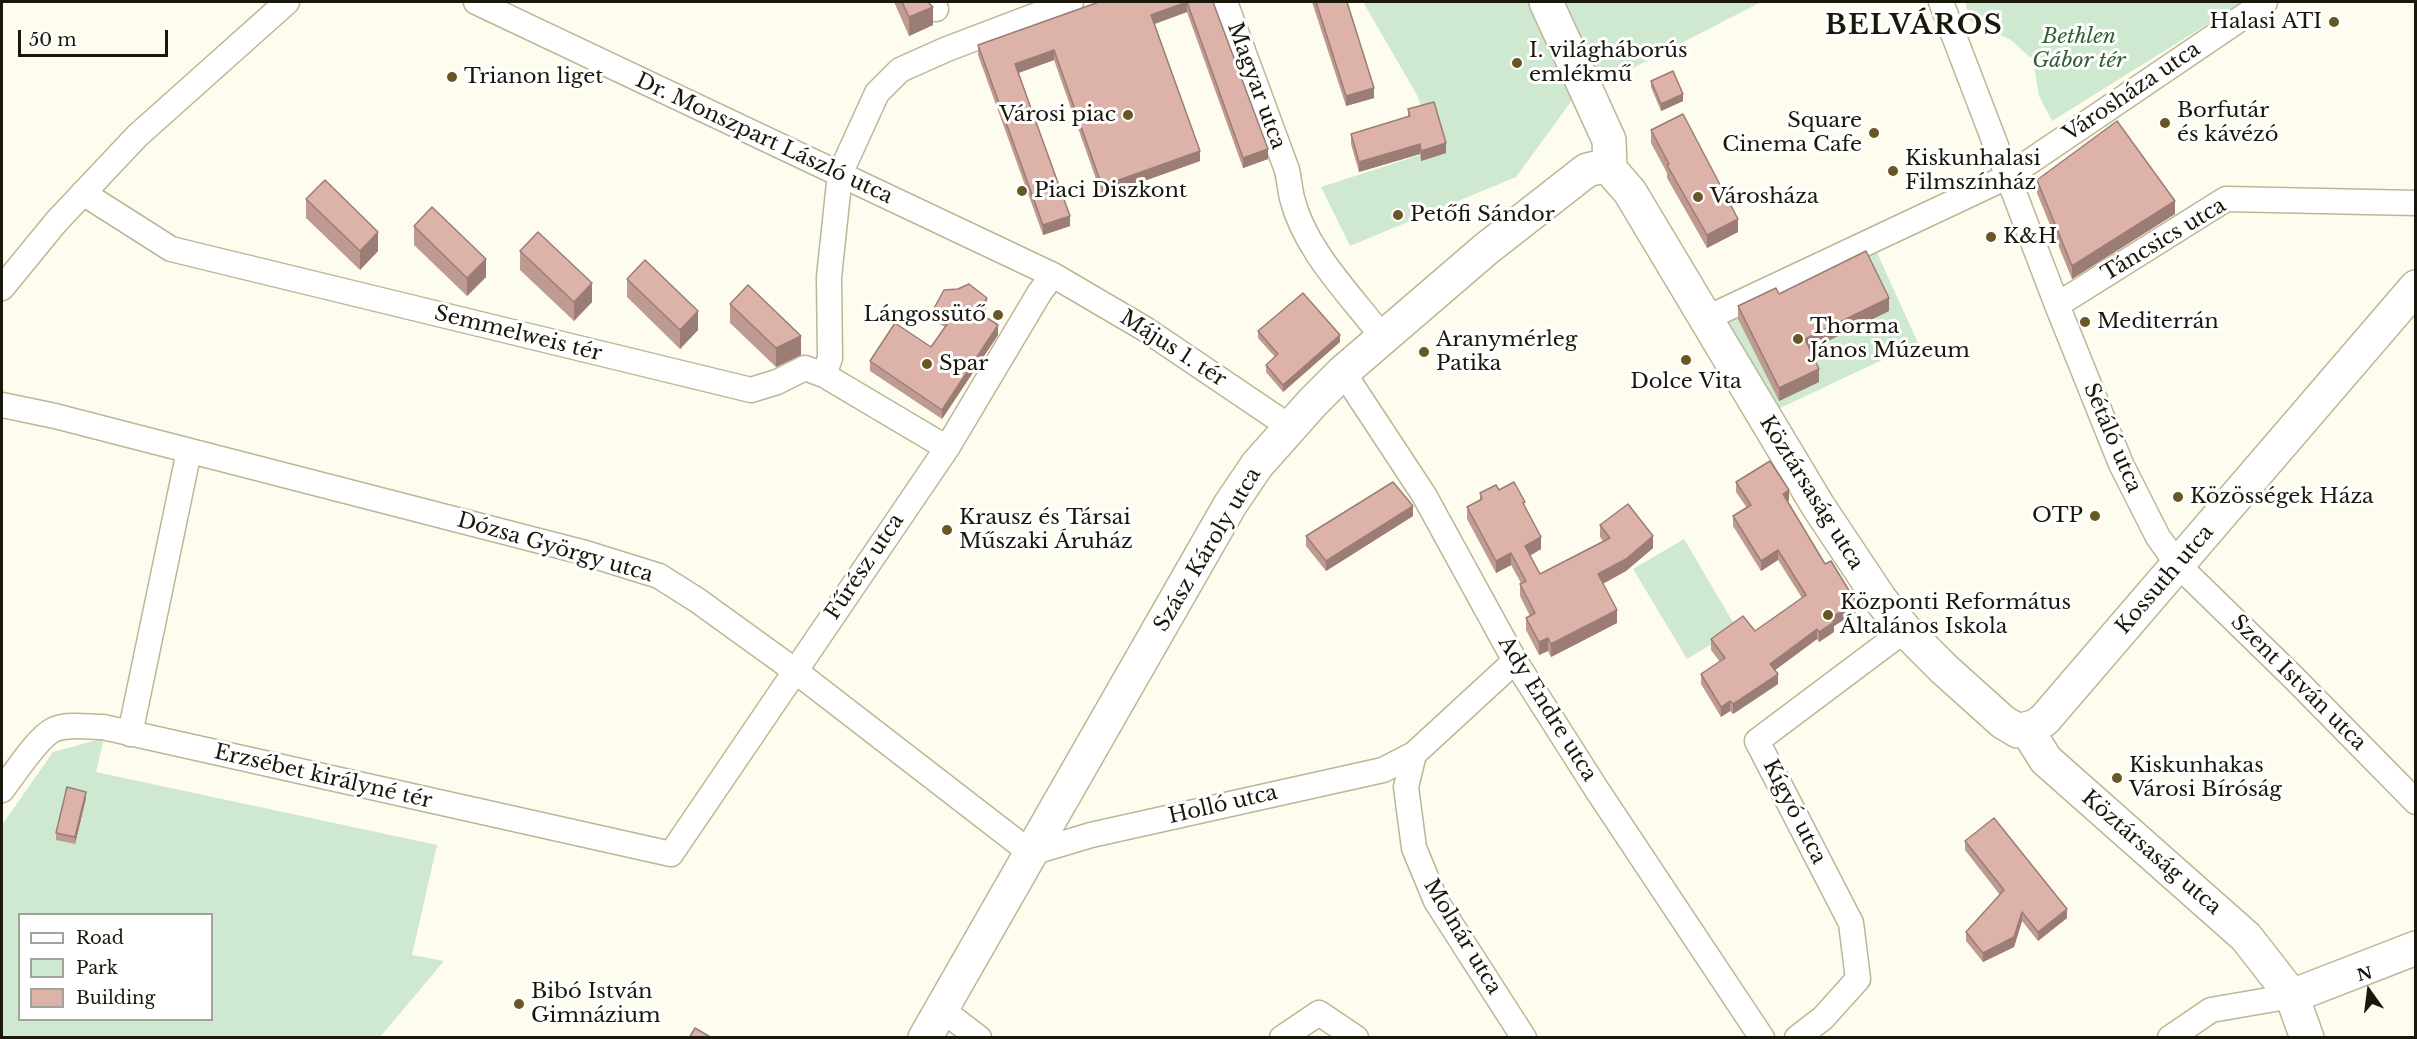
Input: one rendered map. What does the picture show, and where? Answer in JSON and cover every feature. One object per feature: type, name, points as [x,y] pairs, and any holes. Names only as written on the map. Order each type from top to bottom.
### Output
[{"type":"main road","points":[[1546,2],[1609,140],[1610,169]]},
{"type":"main road","name":"Szász Károly utca","points":[[925,1038],[1230,505],[1257,465],[1343,372],[1486,249],[1587,170],[1600,167],[1610,169]]},
{"type":"main road","name":"Köztársaság utca","points":[[1610,169],[1630,192],[1818,506],[1880,599],[1905,630],[1944,669],[2003,722],[2018,731],[2027,730],[2046,760],[2246,937],[2292,996],[2307,1038]]},
{"type":"main road","name":"Kossuth utca","points":[[2027,730],[2045,720],[2415,287]]},
{"type":"main road","points":[[2292,996],[2415,948]]},
{"type":"street","points":[[2,288],[83,194],[137,136],[287,2]]},
{"type":"street","name":"Dr. Monszpart László utca","points":[[476,2],[1053,275]]},
{"type":"street","points":[[824,375],[830,357],[829,277],[840,174],[877,93],[900,70],[1071,2]]},
{"type":"street","name":"Magyar utca","points":[[1225,2],[1287,170],[1292,199],[1312,242],[1383,338]]},
{"type":"street","points":[[1941,2],[2057,305]]},
{"type":"street","name":"Városháza utca","points":[[1705,319],[2007,177],[2265,2]]},
{"type":"street","name":"Semmelweis tér","points":[[83,194],[171,249],[540,340],[751,390],[777,382],[805,368],[824,375],[947,448]]},
{"type":"street","name":"Táncsics utca","points":[[2057,305],[2226,199],[2415,202]]},
{"type":"street","name":"Május 1. tér","points":[[1053,275],[1145,330],[1290,427]]},
{"type":"street","name":"Fűrész utca","points":[[671,854],[947,448],[1040,292],[1053,275]]},
{"type":"street","name":"Sétáló utca","points":[[2057,305],[2121,464],[2158,537],[2178,565]]},
{"type":"street","name":"Ady Endre utca","points":[[1343,372],[1424,495],[1515,661],[1597,790],[1762,1038]]},
{"type":"street","name":"Dózsa György utca","points":[[2,405],[55,416],[582,552],[659,576],[697,600],[794,670],[1031,853]]},
{"type":"street","points":[[130,734],[189,451]]},
{"type":"street","name":"Szent István utca","points":[[2178,565],[2294,678],[2415,802]]},
{"type":"street","name":"Kígyó utca","points":[[1797,1038],[1823,1018],[1858,979],[1851,923],[1757,741],[1905,630]]},
{"type":"street","points":[[1414,754],[1515,661]]},
{"type":"street","name":"Erzsébet királyné tér","points":[[2,790],[44,736],[54,729],[104,727],[671,854]]},
{"type":"street","name":"Holló utca","points":[[1031,853],[1091,835],[1383,770],[1414,754]]},
{"type":"street","name":"Molnár utca","points":[[1414,754],[1406,787],[1414,848],[1436,901],[1524,1038]]},
{"type":"street","points":[[2170,1038],[2211,1010],[2292,996]]},
{"type":"street","points":[[941,1009],[979,1038]]},
{"type":"street","points":[[1282,1038],[1319,1013],[1356,1038]]},
{"type":"green space","points":[[1363,2],[1528,2],[1534,14],[1556,2],[1761,2],[1573,99],[1516,177],[1350,246],[1321,187],[1438,149],[1417,95]]},
{"type":"green space","name":"Bethlen Gábor tér","points":[[1965,2],[2243,2],[2052,121],[2039,96],[2033,60],[2011,40],[1970,21]]},
{"type":"green space","points":[[1873,244],[1918,343],[1774,411],[1720,318]]},
{"type":"green space","points":[[1684,539],[1737,629],[1687,659],[1633,569]]},
{"type":"green space","points":[[104,738],[96,772],[437,845],[412,955],[444,961],[380,1037],[2,1038],[2,825],[53,752]]},
{"type":"building","points":[[902,2],[928,2],[933,7],[909,17]]},
{"type":"building","points":[[1099,2],[1187,2],[1151,15],[1200,151],[1102,186],[1054,50],[1015,64],[1070,216],[1043,225],[978,45]]},
{"type":"building","points":[[1187,2],[1213,2],[1268,149],[1243,158]]},
{"type":"building","points":[[1316,2],[1347,2],[1374,88],[1346,96]]},
{"type":"building","points":[[1673,71],[1683,94],[1661,104],[1651,81]]},
{"type":"building","points":[[1434,102],[1446,143],[1421,151],[1420,144],[1359,162],[1351,134],[1410,116],[1408,109]]},
{"type":"building","name":"Városháza","points":[[1683,114],[1738,219],[1707,235],[1667,165],[1669,164],[1651,130]]},
{"type":"building","points":[[2117,121],[2175,201],[2072,266],[2037,180]]},
{"type":"building","points":[[325,180],[378,232],[360,251],[306,199]]},
{"type":"building","points":[[432,207],[486,259],[467,278],[414,226]]},
{"type":"building","points":[[538,232],[592,283],[574,302],[520,251]]},
{"type":"building","points":[[1866,251],[1889,298],[1805,339],[1819,369],[1779,388],[1738,306],[1776,288],[1779,294]]},
{"type":"building","points":[[645,260],[698,311],[680,330],[627,279]]},
{"type":"building","name":"Spar","points":[[969,284],[987,298],[978,312],[998,325],[942,410],[870,361],[895,323],[931,347],[950,320],[933,310],[944,290],[958,289]]},
{"type":"building","points":[[748,285],[801,336],[776,348],[730,304]]},
{"type":"building","points":[[1303,293],[1340,335],[1283,385],[1266,365],[1278,354],[1258,331]]},
{"type":"building","points":[[1770,461],[1789,490],[1783,494],[1825,564],[1831,561],[1856,602],[1831,618],[1834,622],[1819,632],[1817,629],[1770,664],[1778,674],[1733,704],[1730,701],[1721,707],[1701,674],[1725,658],[1711,639],[1743,616],[1755,631],[1806,595],[1778,550],[1761,561],[1733,516],[1751,505],[1736,482]]},
{"type":"building","points":[[1393,482],[1413,506],[1326,561],[1306,536]]},
{"type":"building","points":[[1514,482],[1541,537],[1525,546],[1540,574],[1610,538],[1600,525],[1628,504],[1653,536],[1626,559],[1598,574],[1617,610],[1551,644],[1548,638],[1539,642],[1526,618],[1535,613],[1520,584],[1526,581],[1511,553],[1496,561],[1467,507],[1482,499],[1480,493],[1496,485],[1499,490]]},
{"type":"building","points":[[67,787],[86,792],[75,837],[56,833]]},
{"type":"building","points":[[1994,818],[2067,909],[2038,932],[2022,912],[2014,937],[1983,953],[1966,932],[2004,890],[1965,841]]},
{"type":"building","points":[[695,1028],[712,1038],[689,1038]]},
{"type":"place","name":"Halasi ATI","points":[[2334,22]]},
{"type":"place","name":"I. világháborús emlékmű","points":[[1517,63]]},
{"type":"place","name":"Trianon liget","points":[[452,77]]},
{"type":"place","name":"Városi piac","points":[[1128,115]]},
{"type":"place","name":"Borfutár és kávézó","points":[[2165,123]]},
{"type":"place","name":"Square Cinema Cafe","points":[[1874,133]]},
{"type":"place","name":"Kiskunhalasi Filmszínház","points":[[1893,171]]},
{"type":"place","name":"Piaci Diszkont","points":[[1022,191]]},
{"type":"place","name":"Városháza","points":[[1698,197]]},
{"type":"place","name":"Petőfi Sándor","points":[[1398,215]]},
{"type":"place","name":"K&H","points":[[1991,237]]},
{"type":"place","name":"Lángossütő","points":[[998,315]]},
{"type":"place","name":"Mediterrán","points":[[2085,322]]},
{"type":"place","name":"Thorma János Múzeum","points":[[1798,339]]},
{"type":"place","name":"Aranymérleg Patika","points":[[1424,352]]},
{"type":"place","name":"Dolce Vita","points":[[1686,360]]},
{"type":"place","name":"Spar","points":[[927,364]]},
{"type":"place","name":"Közösségek Háza","points":[[2178,497]]},
{"type":"place","name":"OTP","points":[[2095,516]]},
{"type":"place","name":"Krausz és Társai Műszaki Áruház","points":[[947,530]]},
{"type":"place","name":"Központi Református Általános Iskola","points":[[1828,615]]},
{"type":"place","name":"Kiskunhakas Városi Bíróság","points":[[2117,778]]},
{"type":"place","name":"Bibó István Gimnázium","points":[[519,1004]]},
{"type":"district","name":"BELVÁROS","points":[[1914,26]]}]
